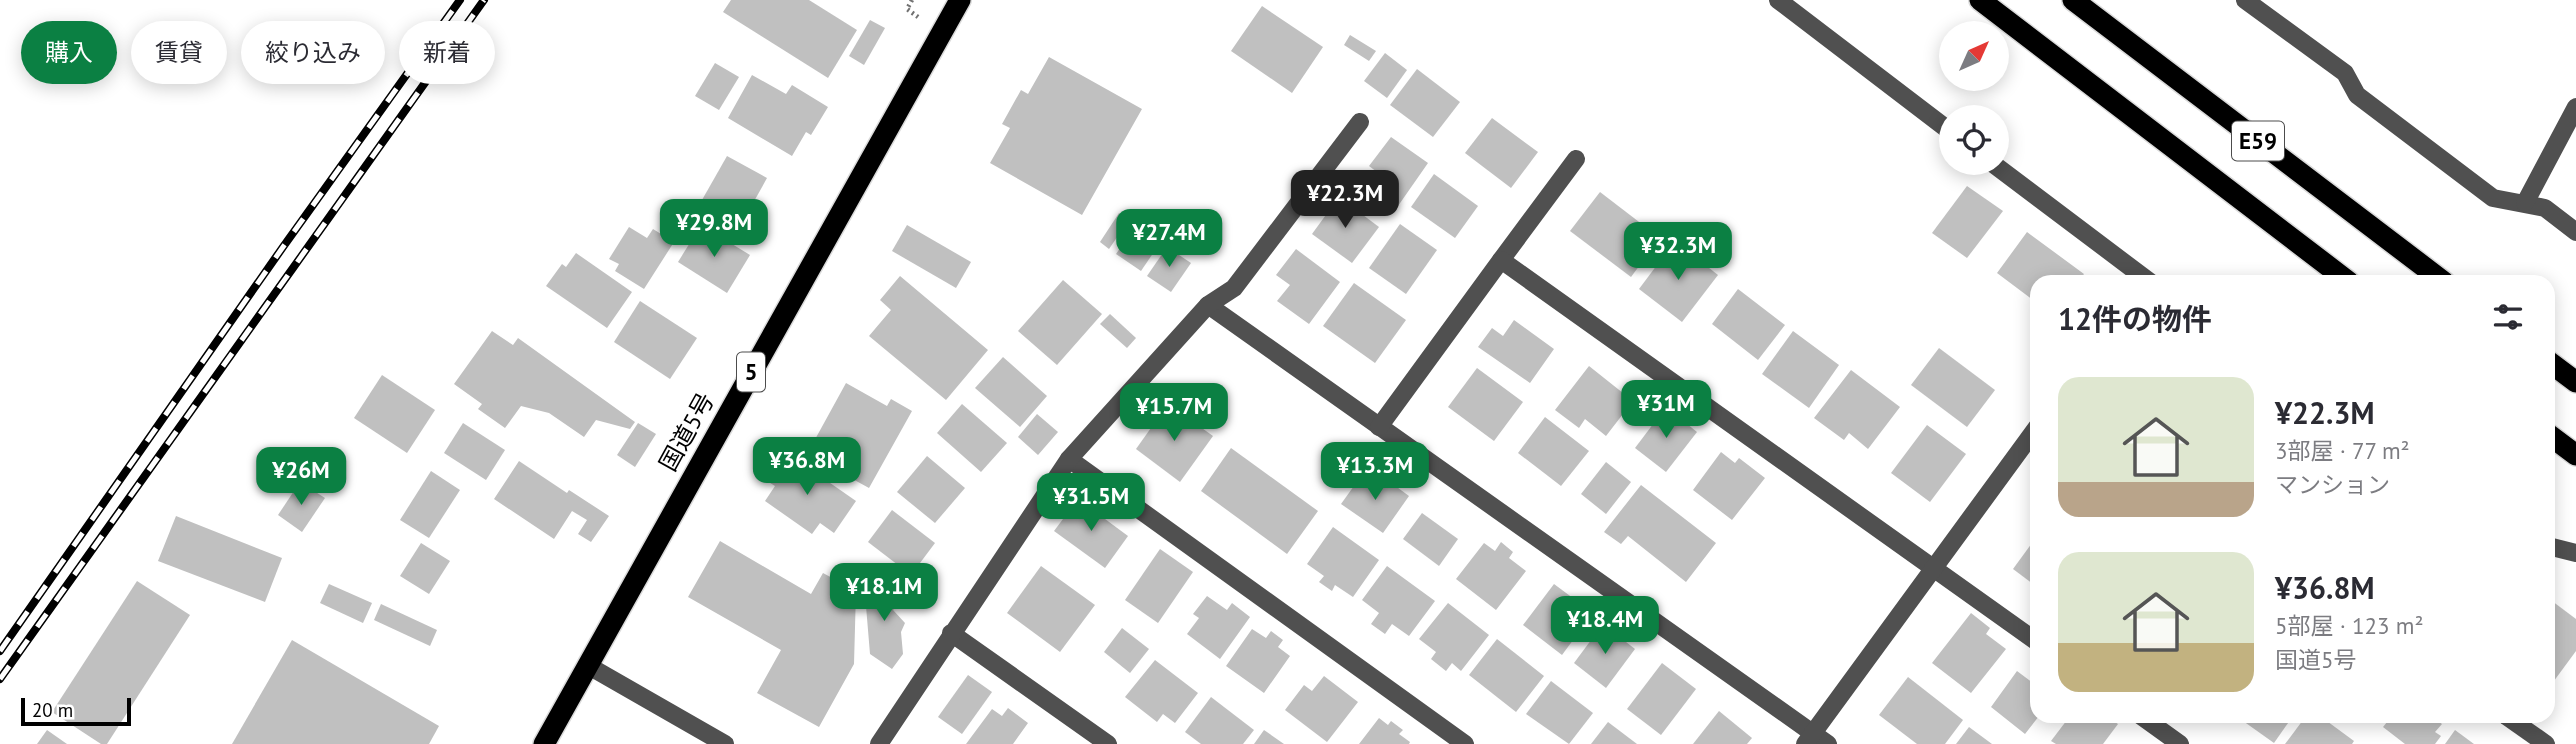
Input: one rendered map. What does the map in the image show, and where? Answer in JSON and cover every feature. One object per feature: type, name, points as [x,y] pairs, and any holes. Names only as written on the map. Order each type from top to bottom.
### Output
[{"type":"highway","name":"国道5号","points":[[544,744],[960,0]]},
{"type":"highway","name":"E59","points":[[1980,0],[2340,275]]},
{"type":"highway","name":"E59","points":[[2073,0],[2435,275]]},
{"type":"highway","points":[[2555,366],[2576,382]]},
{"type":"highway","points":[[2555,440],[2576,456]]},
{"type":"street","points":[[1777,0],[1939,123]]},
{"type":"street","points":[[2245,0],[2345,73],[2357,95],[2493,198],[2545,208],[2576,232]]},
{"type":"street","points":[[2525,203],[2576,107]]},
{"type":"street","points":[[879,744],[1069,459],[1208,305],[1234,288],[1360,122]]},
{"type":"street","points":[[1380,427],[1576,159]]},
{"type":"street","points":[[2007,175],[2137,275]]},
{"type":"street","points":[[1501,260],[2030,637]]},
{"type":"street","points":[[1208,305],[1815,740],[1933,567],[2030,436]]},
{"type":"street","points":[[1069,459],[1465,744]]},
{"type":"street","points":[[2555,547],[2576,553]]},
{"type":"street","points":[[951,633],[1108,744]]},
{"type":"street","points":[[587,665],[725,744]]},
{"type":"street","points":[[2151,723],[2180,744]]},
{"type":"street","points":[[2516,723],[2546,744]]},
{"type":"building","points":[[731,0],[809,0],[857,30],[828,78],[723,12]]},
{"type":"building","points":[[1262,6],[1323,47],[1292,93],[1231,51]]},
{"type":"building","points":[[870,20],[885,28],[864,65],[849,56]]},
{"type":"building","points":[[1350,35],[1376,51],[1369,61],[1344,45]]},
{"type":"building","points":[[1385,53],[1407,70],[1387,98],[1364,81]]},
{"type":"building","points":[[1049,57],[1142,109],[1082,215],[990,163],[1010,128],[1002,124],[1021,90],[1028,94]]},
{"type":"building","points":[[715,63],[739,77],[719,110],[695,96]]},
{"type":"building","points":[[1417,69],[1460,102],[1433,137],[1390,105]]},
{"type":"building","points":[[752,75],[786,94],[792,85],[828,107],[811,135],[806,132],[792,156],[728,118]]},
{"type":"building","points":[[1492,118],[1538,152],[1511,188],[1465,153]]},
{"type":"building","points":[[1391,137],[1428,163],[1398,206],[1368,186],[1377,172],[1369,166]]},
{"type":"building","points":[[727,156],[767,178],[738,230],[698,207]]},
{"type":"building","points":[[1434,174],[1478,206],[1455,238],[1411,207]]},
{"type":"building","points":[[1967,186],[2003,211],[1967,258],[1932,233]]},
{"type":"building","points":[[1600,192],[1660,238],[1631,277],[1570,231]]},
{"type":"building","points":[[1339,197],[1379,227],[1352,263],[1312,234]]},
{"type":"building","points":[[1119,213],[1129,220],[1109,249],[1100,242]]},
{"type":"building","points":[[1400,224],[1437,250],[1406,294],[1369,268]]},
{"type":"building","points":[[701,225],[750,255],[727,293],[678,262]]},
{"type":"building","points":[[907,225],[971,262],[956,288],[892,251]]},
{"type":"building","points":[[1136,225],[1160,243],[1141,271],[1116,254]]},
{"type":"building","points":[[629,227],[647,238],[653,229],[674,242],[644,289],[615,271],[619,264],[609,259]]},
{"type":"building","points":[[2027,232],[2084,274],[2030,275],[2030,298],[1997,273]]},
{"type":"building","points":[[1675,241],[1718,275],[1682,322],[1639,289]]},
{"type":"building","points":[[1167,247],[1191,263],[1171,292],[1147,276]]},
{"type":"building","points":[[1296,249],[1340,282],[1309,324],[1277,301],[1290,285],[1276,275]]},
{"type":"building","points":[[576,253],[632,292],[607,328],[546,286],[562,264],[566,267]]},
{"type":"building","points":[[900,276],[988,350],[946,400],[869,336],[891,310],[880,300]]},
{"type":"building","points":[[1063,280],[1102,314],[1057,365],[1018,331]]},
{"type":"building","points":[[1354,283],[1406,320],[1375,363],[1323,326]]},
{"type":"building","points":[[1738,289],[1785,325],[1758,360],[1712,324]]},
{"type":"building","points":[[640,301],[697,338],[670,379],[614,342]]},
{"type":"building","points":[[1110,314],[1136,338],[1127,348],[1100,324]]},
{"type":"building","points":[[1514,320],[1554,349],[1530,383],[1478,347],[1492,328],[1503,336]]},
{"type":"building","points":[[492,331],[513,345],[518,338],[635,422],[630,429],[596,420],[584,437],[549,413],[521,406],[505,428],[478,409],[482,404],[454,384]]},
{"type":"building","points":[[1793,331],[1839,365],[1809,408],[1762,374]]},
{"type":"building","points":[[1939,348],[1995,390],[1967,427],[1911,385]]},
{"type":"building","points":[[1003,357],[1047,396],[1020,427],[975,388]]},
{"type":"building","points":[[1589,366],[1633,401],[1606,436],[1585,419],[1579,428],[1555,410]]},
{"type":"building","points":[[1477,368],[1523,402],[1494,441],[1448,407]]},
{"type":"building","points":[[1851,370],[1900,407],[1868,449],[1849,433],[1844,440],[1814,418]]},
{"type":"building","points":[[382,375],[435,410],[407,453],[354,418]]},
{"type":"building","points":[[846,383],[887,406],[891,399],[912,411],[869,488],[807,454]]},
{"type":"building","points":[[962,404],[1007,443],[981,472],[937,433]]},
{"type":"building","points":[[1168,404],[1213,436],[1180,482],[1136,449]]},
{"type":"building","points":[[1666,407],[1697,432],[1666,472],[1635,448]]},
{"type":"building","points":[[1037,414],[1058,432],[1038,455],[1018,437]]},
{"type":"building","points":[[1545,417],[1589,451],[1561,486],[1518,453]]},
{"type":"building","points":[[463,423],[505,450],[486,480],[444,453]]},
{"type":"building","points":[[638,423],[656,434],[635,467],[617,455]]},
{"type":"building","points":[[1927,425],[1966,454],[1930,502],[1891,473]]},
{"type":"building","points":[[1231,448],[1318,511],[1287,554],[1201,491]]},
{"type":"building","points":[[1721,452],[1735,463],[1739,458],[1765,478],[1732,520],[1693,490]]},
{"type":"building","points":[[787,453],[856,501],[834,533],[820,523],[812,534],[765,501],[775,486],[767,481]]},
{"type":"building","points":[[927,456],[965,488],[935,523],[897,492]]},
{"type":"building","points":[[519,461],[567,493],[569,490],[609,516],[591,542],[578,534],[587,520],[572,511],[554,539],[494,499]]},
{"type":"building","points":[[1606,462],[1631,482],[1606,514],[1581,494]]},
{"type":"building","points":[[431,471],[460,490],[429,538],[400,520]]},
{"type":"building","points":[[1364,472],[1386,488],[1390,482],[1409,496],[1383,533],[1341,504]]},
{"type":"building","points":[[300,482],[325,498],[302,532],[278,515]]},
{"type":"building","points":[[1641,485],[1716,543],[1686,582],[1628,536],[1621,544],[1604,532]]},
{"type":"building","points":[[1078,499],[1128,536],[1105,568],[1054,531]]},
{"type":"building","points":[[892,510],[935,543],[911,575],[868,542]]},
{"type":"building","points":[[1422,513],[1458,539],[1439,566],[1403,539]]},
{"type":"building","points":[[176,516],[282,558],[265,602],[158,561]]},
{"type":"building","points":[[1333,527],[1379,560],[1353,597],[1335,585],[1332,591],[1319,582],[1324,576],[1307,564]]},
{"type":"building","points":[[720,541],[811,594],[823,573],[856,591],[854,664],[819,727],[757,693],[781,650],[688,597]]},
{"type":"building","points":[[1501,542],[1513,552],[1509,558],[1526,571],[1496,610],[1456,579],[1484,543],[1495,551]]},
{"type":"building","points":[[421,543],[450,561],[429,594],[400,576]]},
{"type":"building","points":[[2030,546],[2030,582],[2013,569]]},
{"type":"building","points":[[1160,549],[1193,572],[1158,623],[1125,600]]},
{"type":"building","points":[[1041,566],[1095,605],[1060,652],[1007,613]]},
{"type":"building","points":[[1387,566],[1435,601],[1409,636],[1392,624],[1385,634],[1371,624],[1379,613],[1362,600]]},
{"type":"building","points":[[878,576],[903,597],[893,610],[905,623],[901,632],[903,654],[892,669],[870,654],[866,606],[878,605],[864,593]]},
{"type":"building","points":[[137,581],[190,615],[107,744],[101,744],[52,712]]},
{"type":"building","points":[[329,584],[372,603],[363,623],[320,603]]},
{"type":"building","points":[[1554,584],[1593,613],[1562,655],[1523,625]]},
{"type":"building","points":[[1207,596],[1227,610],[1232,603],[1250,617],[1220,659],[1187,634],[1199,618],[1193,614]]},
{"type":"building","points":[[1448,603],[1489,635],[1461,671],[1452,663],[1446,671],[1431,659],[1436,652],[1419,639]]},
{"type":"building","points":[[2555,603],[2576,619],[2576,651],[2555,680]]},
{"type":"building","points":[[381,604],[437,630],[430,646],[374,620]]},
{"type":"building","points":[[1971,613],[1990,628],[1986,634],[2006,649],[1971,693],[1932,663]]},
{"type":"building","points":[[1603,624],[1635,649],[1606,688],[1574,663]]},
{"type":"building","points":[[1122,628],[1149,649],[1130,673],[1104,652]]},
{"type":"building","points":[[1252,629],[1266,638],[1271,631],[1283,640],[1278,647],[1290,656],[1264,693],[1226,666]]},
{"type":"building","points":[[1497,639],[1544,676],[1516,712],[1469,675]]},
{"type":"building","points":[[292,640],[439,726],[429,744],[232,744]]},
{"type":"building","points":[[1155,660],[1198,693],[1175,723],[1163,714],[1157,722],[1125,697]]},
{"type":"building","points":[[1662,663],[1696,689],[1661,735],[1627,709]]},
{"type":"building","points":[[2017,671],[2030,681],[2030,723],[2034,723],[2025,734],[1991,707]]},
{"type":"building","points":[[968,675],[992,692],[962,734],[938,717]]},
{"type":"building","points":[[1324,676],[1358,702],[1327,742],[1285,710],[1304,685],[1312,691]]},
{"type":"building","points":[[1908,677],[1963,720],[1945,744],[1917,744],[1879,715]]},
{"type":"building","points":[[1551,681],[1593,713],[1569,744],[1526,714]]},
{"type":"building","points":[[1211,697],[1254,730],[1243,744],[1201,744],[1185,732]]},
{"type":"building","points":[[1008,708],[1028,723],[1013,744],[966,744],[992,709],[1002,716]]},
{"type":"building","points":[[1719,711],[1752,738],[1747,744],[1693,744]]},
{"type":"building","points":[[1379,718],[1388,725],[1391,721],[1403,730],[1399,734],[1410,742],[1409,744],[1359,744]]},
{"type":"building","points":[[1608,722],[1637,744],[1591,744]]},
{"type":"building","points":[[2065,723],[2118,724],[2103,744],[2056,744],[2051,741]]},
{"type":"building","points":[[2246,723],[2288,723],[2274,743]]},
{"type":"building","points":[[2301,723],[2330,723],[2354,741],[2352,744],[2285,744]]},
{"type":"building","points":[[2386,723],[2442,724],[2435,732],[2441,736],[2435,744],[2405,744],[2383,727]]},
{"type":"building","points":[[1969,727],[1992,744],[1956,744]]},
{"type":"building","points":[[47,730],[67,744],[37,744]]},
{"type":"building","points":[[1264,730],[1284,744],[1254,744]]},
{"type":"building","points":[[2455,730],[2474,744],[2445,744]]},
{"type":"railway","points":[[0,651],[460,0]]},
{"type":"railway","points":[[0,679],[484,0]]}]
